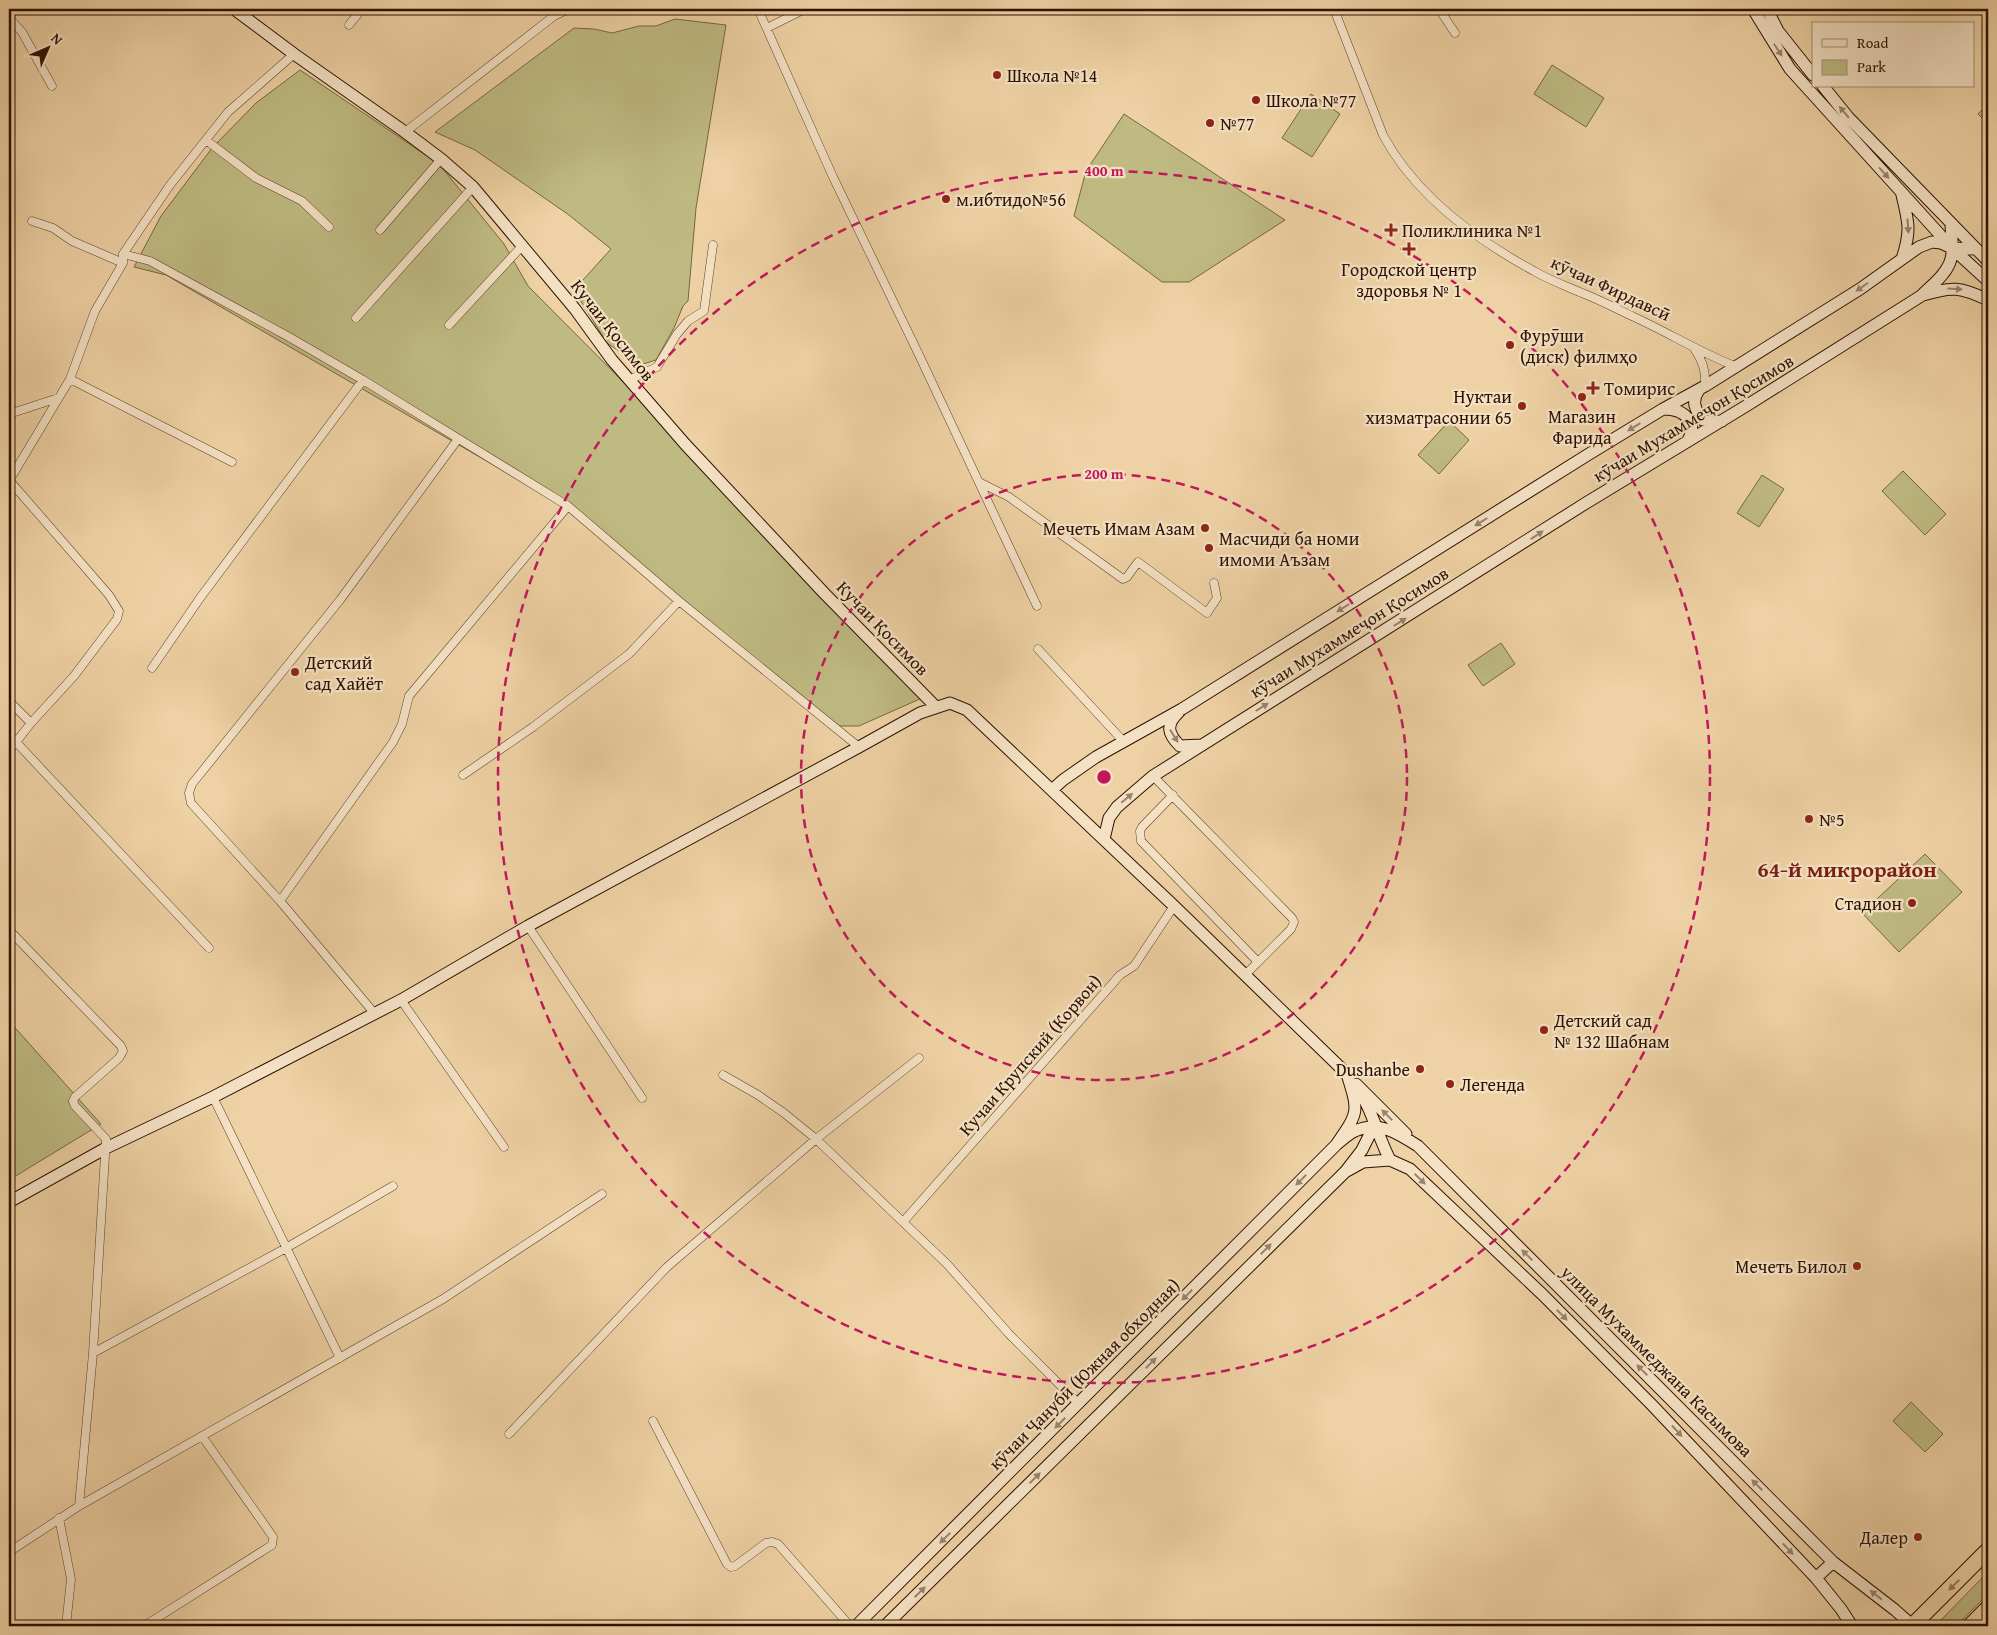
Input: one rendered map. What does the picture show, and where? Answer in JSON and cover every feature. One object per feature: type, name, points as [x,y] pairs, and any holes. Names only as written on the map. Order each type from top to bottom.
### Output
[{"type":"highway","points":[[1913,1626],[1988,1550]]},
{"type":"highway","points":[[1970,1626],[1988,1608]]},
{"type":"street","name":"Кучаи Қосимов","points":[[234,9],[405,132],[441,159],[473,187],[523,244],[629,380],[685,444],[817,586],[936,707]]},
{"type":"street","points":[[349,25],[362,9]]},
{"type":"street","points":[[405,132],[554,16],[569,9]]},
{"type":"street","points":[[758,9],[832,177],[1037,606]]},
{"type":"street","points":[[767,28],[805,9]]},
{"type":"street","name":"кӯчаи Фирдавсӣ","points":[[1334,9],[1383,135],[1392,152],[1404,169],[1442,208],[1495,248],[1535,272],[1737,366]]},
{"type":"street","points":[[1439,9],[1455,33]]},
{"type":"street","points":[[1753,9],[1790,69],[1952,248],[1988,281]]},
{"type":"street","points":[[1766,9],[1778,31],[1812,74]]},
{"type":"street","points":[[9,18],[22,32],[52,86]]},
{"type":"street","points":[[9,751],[31,723],[74,676],[116,619],[118,611],[109,595],[9,480],[70,379],[95,311],[123,263],[123,254],[170,185],[228,112],[294,54]]},
{"type":"street","points":[[1825,88],[1848,117],[1988,261]]},
{"type":"street","points":[[206,140],[256,178],[302,201],[329,227]]},
{"type":"street","points":[[380,230],[441,159]]},
{"type":"street","points":[[356,318],[473,187]]},
{"type":"street","points":[[1901,192],[1909,222],[1909,237],[1902,259]]},
{"type":"street","points":[[32,221],[53,228],[72,241],[123,263]]},
{"type":"street","points":[[1951,223],[1952,248]]},
{"type":"street","name":"кӯчаи Мухаммеҷон Қосимов","points":[[1052,790],[1096,757],[1182,709],[1663,409],[1702,388],[1860,290],[1919,247],[1932,242],[1941,243],[1952,248],[1976,249]]},
{"type":"street","points":[[449,326],[523,244]]},
{"type":"street","points":[[629,380],[657,367],[677,334],[688,321],[704,311],[713,245]]},
{"type":"street","name":"кӯчаи Мухаммеҷон Қосимов","points":[[1104,838],[1109,818],[1116,807],[1154,776],[1586,503],[1723,421],[1921,296],[1948,266],[1952,248]]},
{"type":"street","points":[[123,254],[150,261],[362,380],[568,506],[679,601],[859,748]]},
{"type":"street","points":[[1921,296],[1945,288],[1967,290],[1988,300]]},
{"type":"street","points":[[1693,347],[1702,361],[1706,373],[1702,388],[1695,396],[1694,405],[1703,420],[1712,422],[1723,421]]},
{"type":"street","points":[[70,379],[232,462]]},
{"type":"street","points":[[152,668],[200,598],[362,380]]},
{"type":"street","points":[[9,414],[58,398]]},
{"type":"street","points":[[1663,409],[1675,409],[1682,412],[1688,420],[1692,427],[1692,434],[1687,442]]},
{"type":"street","points":[[374,1014],[280,901],[191,803],[189,793],[192,784],[340,600],[458,440]]},
{"type":"street","points":[[979,482],[1009,497],[1123,579],[1127,578],[1138,562],[1207,613],[1217,598],[1214,583]]},
{"type":"street","points":[[280,901],[393,742],[402,724],[409,696],[568,506]]},
{"type":"street","points":[[463,775],[533,727],[629,654],[679,601]]},
{"type":"street","points":[[1038,650],[1124,742]]},
{"type":"street","points":[[9,701],[31,723]]},
{"type":"street","points":[[9,1202],[106,1148],[213,1096],[401,1000],[528,926],[859,748],[920,712],[950,702],[967,710],[1104,838],[1347,1074],[1418,1146]]},
{"type":"street","points":[[1182,709],[1173,718],[1169,728],[1171,737],[1180,746],[1202,745]]},
{"type":"street","points":[[16,742],[209,948]]},
{"type":"street","points":[[1154,776],[1294,922],[1291,929],[1245,975]]},
{"type":"street","points":[[1172,796],[1142,827],[1141,841],[1258,962]]},
{"type":"street","name":"Кучаи Крупский (Корвон)","points":[[903,1222],[1120,975],[1134,966],[1174,906]]},
{"type":"street","points":[[528,926],[642,1098]]},
{"type":"street","points":[[9,930],[123,1050],[119,1058],[75,1097],[73,1101],[75,1106],[106,1139],[93,1353],[78,1506]]},
{"type":"street","points":[[401,1000],[504,1147]]},
{"type":"street","points":[[509,1434],[667,1267],[816,1139],[918,1058]]},
{"type":"street","points":[[1336,1145],[1353,1120],[1356,1102],[1347,1074]]},
{"type":"street","points":[[723,1075],[758,1095],[816,1139],[947,1264],[1009,1334],[1079,1404]]},
{"type":"street","points":[[1356,1084],[1368,1106],[1374,1126],[1390,1160]]},
{"type":"street","points":[[213,1096],[340,1358]]},
{"type":"street","points":[[1336,1145],[1354,1131],[1374,1126]]},
{"type":"street","points":[[885,1626],[1345,1172],[1362,1150],[1374,1126]]},
{"type":"street","name":"улица Мухаммеджана Касымова","points":[[1374,1126],[1396,1132],[1418,1146],[1833,1562],[1913,1626]]},
{"type":"street","name":"кӯчаи Ҷанубӣ (Южная обходная)","points":[[856,1626],[1336,1145]]},
{"type":"street","points":[[1345,1172],[1363,1162],[1390,1160],[1410,1169],[1542,1295],[1652,1404],[1816,1578],[1852,1626]]},
{"type":"street","points":[[93,1353],[286,1248],[393,1186]]},
{"type":"street","points":[[9,1552],[78,1506],[443,1299],[602,1194]]},
{"type":"street","points":[[654,1421],[726,1564],[735,1566],[766,1543],[778,1544],[850,1626]]},
{"type":"street","points":[[144,1626],[272,1545],[274,1541],[202,1436]]},
{"type":"street","points":[[59,1518],[71,1579],[66,1626]]},
{"type":"street","points":[[1816,1578],[1833,1562]]},
{"type":"green space","points":[[675,19],[726,25],[696,208],[688,301],[683,306],[674,328],[656,360],[640,365],[607,343],[574,290],[611,249],[569,215],[475,150],[435,132],[574,28],[594,29],[612,33],[639,26],[656,26]]},
{"type":"green space","points":[[1552,65],[1604,98],[1586,127],[1534,94]]},
{"type":"green space","points":[[300,70],[439,164],[504,244],[528,286],[685,444],[922,698],[859,726],[834,726],[571,510],[166,275],[134,267],[161,216],[212,148],[256,103]]},
{"type":"green space","points":[[1311,94],[1340,114],[1312,157],[1282,138]]},
{"type":"green space","points":[[1988,104],[1988,124],[1978,114]]},
{"type":"green space","points":[[1124,114],[1285,220],[1189,282],[1162,282],[1074,216],[1086,171]]},
{"type":"green space","points":[[1449,421],[1469,440],[1439,474],[1418,455]]},
{"type":"green space","points":[[1903,471],[1946,514],[1925,535],[1882,491]]},
{"type":"green space","points":[[1762,475],[1784,489],[1759,527],[1737,513]]},
{"type":"green space","points":[[1501,643],[1515,664],[1483,686],[1468,665]]},
{"type":"green space","name":"Стадион","points":[[1925,854],[1962,892],[1899,952],[1862,913]]},
{"type":"green space","points":[[9,1021],[101,1124],[9,1180]]},
{"type":"green space","points":[[1911,1402],[1943,1434],[1925,1452],[1893,1421]]},
{"type":"green space","points":[[1988,1572],[1988,1594],[1956,1626],[1935,1626]]},
{"type":"place","name":"Школа №14","points":[[997,75]]},
{"type":"place","name":"Школа №77","points":[[1256,100]]},
{"type":"place","name":"№77","points":[[1210,123]]},
{"type":"place","name":"м.ибтидо№56","points":[[946,199]]},
{"type":"place","name":"Поликлиника №1","points":[[1391,230]]},
{"type":"place","name":"Городской центр здоровья № 1","points":[[1409,249]]},
{"type":"place","name":"Фурӯши (диск) филмҳо","points":[[1510,345]]},
{"type":"place","name":"Томирис","points":[[1593,388]]},
{"type":"place","name":"Магазин Фарида","points":[[1582,397]]},
{"type":"place","name":"Нуктаи хизматрасонии 65","points":[[1522,406]]},
{"type":"place","name":"Мечеть Имам Азам","points":[[1205,528]]},
{"type":"place","name":"Масчиди ба номи имоми Аъзам","points":[[1209,548]]},
{"type":"place","name":"Детский сад Хайёт","points":[[295,672]]},
{"type":"place","name":"№5","points":[[1809,819]]},
{"type":"place","name":"Стадион","points":[[1912,903]]},
{"type":"place","name":"Детский сад № 132 Шабнам","points":[[1544,1030]]},
{"type":"place","name":"Dushanbe","points":[[1420,1069]]},
{"type":"place","name":"Легенда","points":[[1450,1084]]},
{"type":"place","name":"Мечеть Билол","points":[[1857,1266]]},
{"type":"place","name":"Далер","points":[[1918,1537]]},
{"type":"district","name":"64-й микрорайон","points":[[1847,869]]}]
